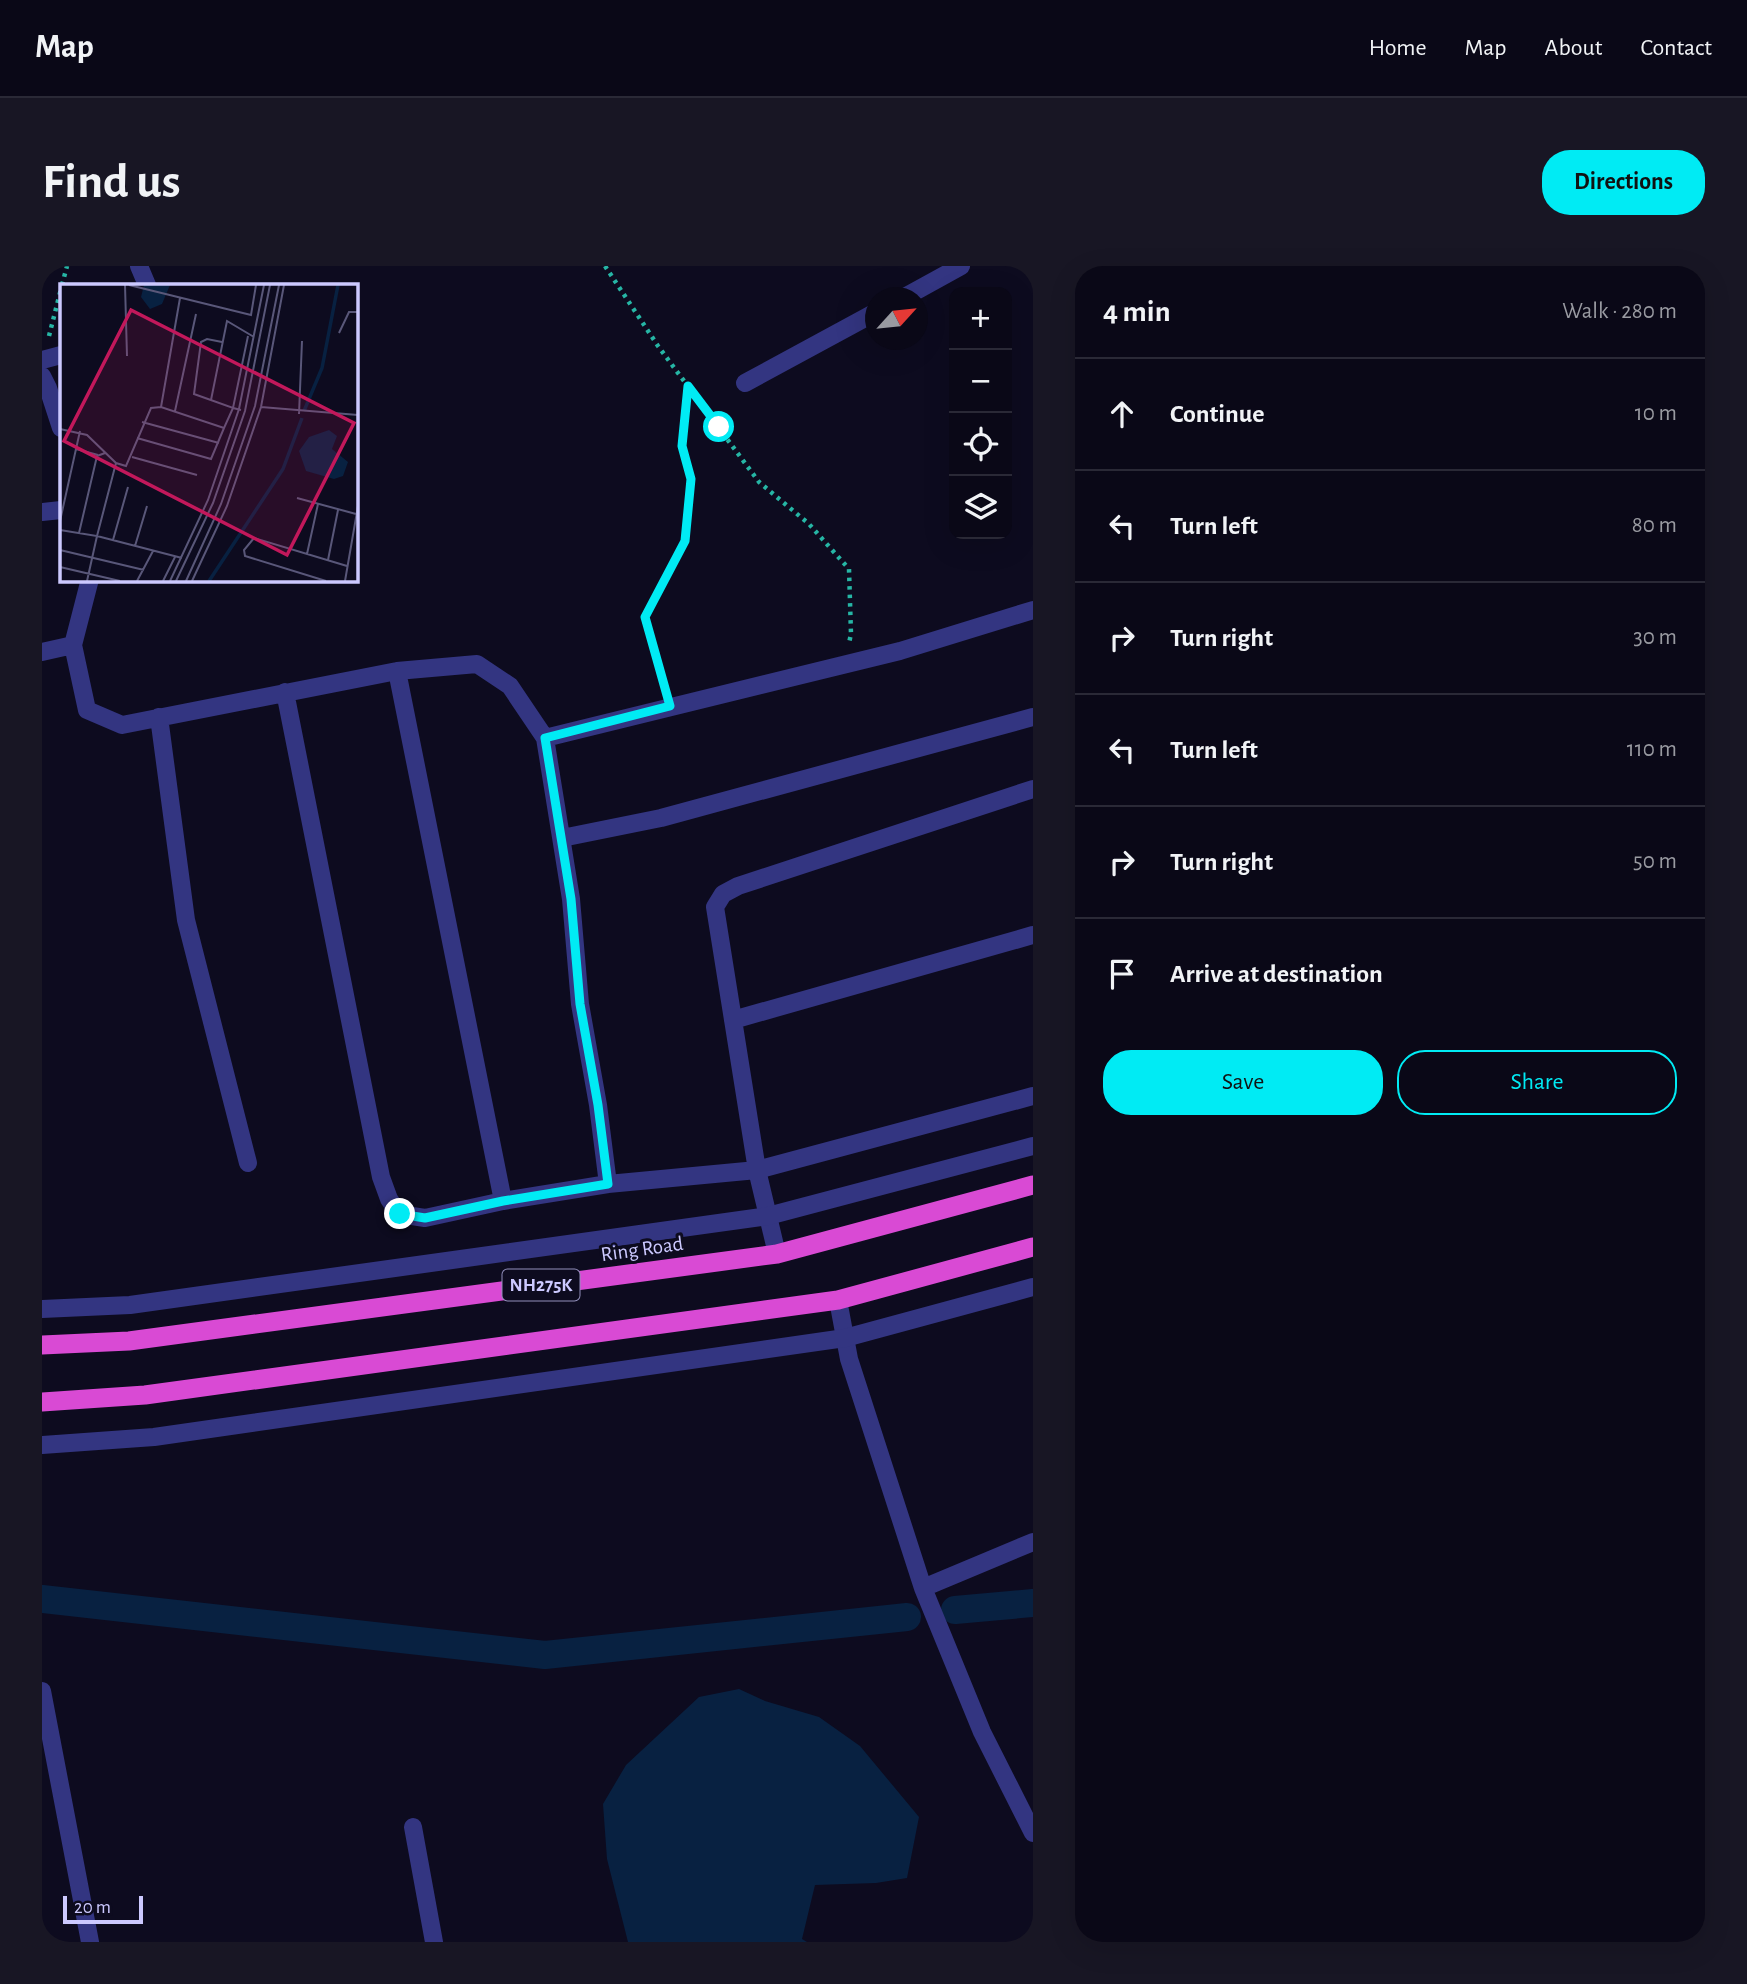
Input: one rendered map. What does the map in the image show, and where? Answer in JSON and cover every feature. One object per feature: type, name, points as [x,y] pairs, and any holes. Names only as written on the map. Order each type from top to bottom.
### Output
[{"type":"highway","name":"Ring Road","points":[[42,1345],[129,1341],[776,1254],[1033,1185]]},
{"type":"highway","points":[[42,1402],[159,1393],[838,1300],[1033,1247]]},
{"type":"street","points":[[139,266],[147,284]]},
{"type":"street","points":[[923,287],[961,266]]},
{"type":"street","points":[[745,383],[865,318]]},
{"type":"street","points":[[42,360],[60,355]]},
{"type":"street","points":[[42,376],[60,425]]},
{"type":"street","points":[[42,512],[60,510]]},
{"type":"street","points":[[89,581],[73,645],[87,710],[122,725],[397,671],[477,664],[510,686],[545,738],[571,899],[580,1004],[598,1105],[608,1184]]},
{"type":"street","points":[[545,738],[900,651],[1033,610]]},
{"type":"street","points":[[42,652],[73,645]]},
{"type":"street","points":[[397,671],[503,1201]]},
{"type":"street","points":[[285,692],[378,1164],[389,1199],[400,1214],[425,1218],[503,1201],[608,1184],[757,1170],[1033,1096]]},
{"type":"street","points":[[159,717],[186,920],[248,1163]]},
{"type":"street","points":[[562,838],[662,818],[1033,717]]},
{"type":"street","points":[[776,1254],[757,1170],[715,907],[723,894],[738,886],[1033,789]]},
{"type":"street","points":[[733,1020],[1033,935]]},
{"type":"street","points":[[42,1309],[131,1305],[768,1216],[1033,1146]]},
{"type":"street","points":[[42,1445],[154,1437],[845,1338],[1033,1287]]},
{"type":"street","points":[[838,1300],[849,1359],[923,1588],[982,1732],[1033,1833]]},
{"type":"street","points":[[923,1588],[1033,1542]]},
{"type":"street","points":[[42,1691],[89,1942]]},
{"type":"street","points":[[413,1827],[435,1942]]},
{"type":"path","points":[[63,284],[67,266]]},
{"type":"path","points":[[606,266],[658,346],[759,482],[808,524],[849,569],[851,634],[844,664]]},
{"type":"path","points":[[49,338],[60,295]]},
{"type":"path","points":[[670,706],[645,617],[685,541],[691,479],[682,446],[688,386]]},
{"type":"water","points":[[739,1689],[765,1701],[819,1717],[860,1746],[919,1817],[907,1878],[876,1883],[815,1885],[802,1939],[807,1942],[628,1942],[607,1859],[603,1804],[626,1765],[699,1697]]},
{"type":"waterway","points":[[42,1599],[545,1655],[907,1617]]},
{"type":"waterway","points":[[955,1610],[1033,1603]]},
{"type":"route","points":[[400,1214],[425,1218],[503,1201],[608,1184],[598,1105],[580,1004],[571,899],[545,738],[670,706],[645,617],[685,541],[691,479],[682,446],[688,386],[719,427]]}]
